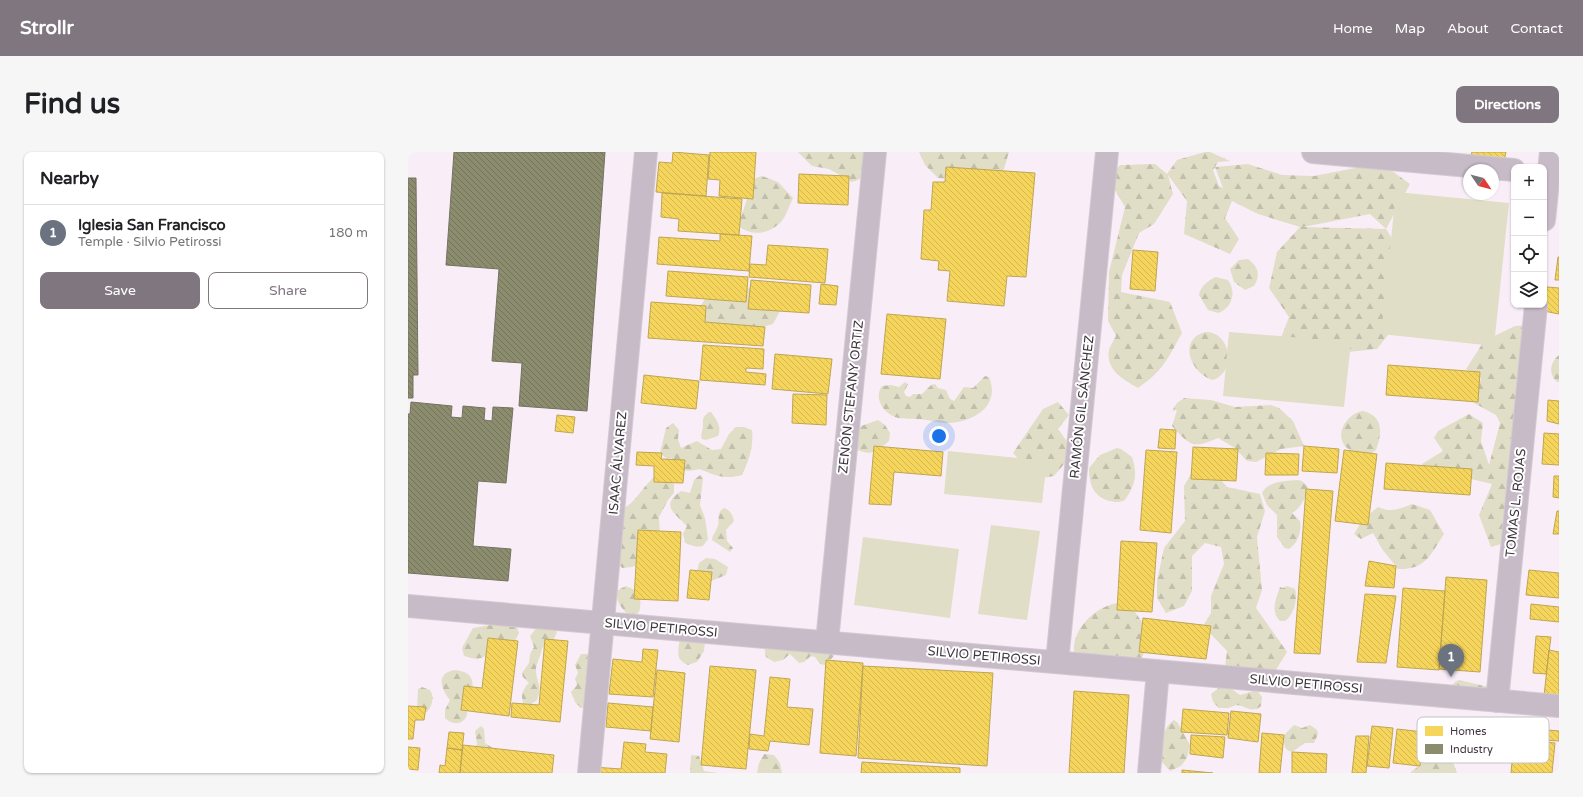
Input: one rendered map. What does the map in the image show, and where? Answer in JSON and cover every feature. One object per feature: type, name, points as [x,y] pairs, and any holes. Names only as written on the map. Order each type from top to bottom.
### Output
[{"type":"street","name":"ISAAC ÁLVAREZ","points":[[589,773],[646,152]]},
{"type":"street","name":"ZENÓN STEFANY ORTIZ","points":[[828,642],[875,152]]},
{"type":"street","name":"RAMÓN GIL SÁNCHEZ","points":[[1057,662],[1108,152]]},
{"type":"street","points":[[1313,152],[1511,170]]},
{"type":"street","points":[[1547,200],[1551,174],[1551,152]]},
{"type":"street","name":"TOMAS L. ROJAS","points":[[1497,701],[1536,308]]},
{"type":"street","name":"SILVIO PETIROSSI","points":[[408,606],[1559,706]]},
{"type":"street","points":[[1148,773],[1158,671]]},
{"type":"green space","points":[[798,152],[876,152],[868,171],[858,180],[852,182],[829,169],[812,166]]},
{"type":"green space","points":[[919,152],[1009,152],[1004,169],[990,181],[938,178],[925,165]]},
{"type":"green space","points":[[1210,152],[1230,161],[1218,162],[1213,170],[1219,186],[1223,188],[1215,167],[1248,164],[1282,175],[1314,176],[1381,163],[1410,184],[1386,229],[1405,259],[1398,322],[1377,349],[1310,356],[1276,351],[1289,317],[1269,288],[1277,252],[1300,227],[1258,214],[1232,201],[1225,218],[1239,239],[1230,254],[1184,234],[1187,201],[1168,175],[1173,194],[1154,224],[1139,233],[1122,275],[1121,292],[1170,302],[1182,333],[1164,364],[1153,376],[1138,388],[1117,374],[1110,363],[1109,357],[1109,350],[1116,336],[1108,321],[1109,272],[1125,207],[1108,178],[1120,165],[1155,164],[1167,174],[1177,160]],"holes":[[[1370,214],[1386,229],[1303,227]]]},
{"type":"green space","points":[[762,176],[778,182],[793,198],[786,215],[780,223],[770,230],[754,233],[738,226],[747,199],[747,191],[753,179]]},
{"type":"green space","points":[[1396,192],[1463,199],[1463,200],[1509,203],[1494,346],[1381,334]]},
{"type":"green space","points":[[1248,259],[1256,268],[1258,274],[1254,286],[1245,290],[1234,282],[1230,269],[1239,260]]},
{"type":"green space","points":[[1216,277],[1228,280],[1232,290],[1232,299],[1230,304],[1223,311],[1218,313],[1208,310],[1199,295],[1205,284]]},
{"type":"green space","points":[[756,287],[780,311],[773,324],[736,334],[701,324],[698,306],[701,305],[711,291]]},
{"type":"green space","points":[[1532,325],[1544,338],[1517,511],[1501,544],[1491,547],[1479,515],[1492,484],[1467,478],[1422,473],[1422,464],[1443,451],[1434,438],[1438,431],[1469,414],[1483,423],[1481,441],[1489,465],[1500,423],[1496,415],[1474,403],[1481,378],[1466,369],[1484,341],[1515,326]]},
{"type":"green space","points":[[1205,332],[1214,333],[1221,338],[1228,353],[1226,369],[1221,376],[1213,380],[1205,377],[1199,371],[1193,364],[1190,357],[1189,349],[1191,342],[1196,336]]},
{"type":"green space","points":[[1229,332],[1351,342],[1344,407],[1223,396]]},
{"type":"green space","points":[[1559,355],[1559,382],[1557,382],[1552,375],[1551,368]]},
{"type":"green space","points":[[985,376],[989,377],[992,387],[988,404],[976,416],[958,422],[944,423],[922,419],[896,417],[886,411],[879,399],[882,386],[891,385],[899,387],[905,382],[908,384],[904,392],[906,396],[910,397],[913,394],[922,394],[931,385],[935,384],[938,388],[946,390],[950,399],[954,401],[964,387],[973,388]]},
{"type":"green space","points":[[1184,398],[1211,400],[1235,407],[1271,405],[1279,408],[1293,421],[1304,446],[1281,449],[1256,462],[1247,461],[1235,448],[1218,438],[1203,444],[1192,444],[1183,438],[1172,426],[1177,410],[1172,411],[1177,403]]},
{"type":"green space","points":[[1058,402],[1069,415],[1058,429],[1068,443],[1066,462],[1054,476],[1036,479],[1013,453],[1043,409]]},
{"type":"green space","points":[[1363,411],[1370,413],[1375,417],[1380,426],[1378,444],[1376,450],[1372,453],[1350,450],[1344,445],[1342,440],[1341,433],[1346,421],[1351,416]]},
{"type":"green space","points":[[711,412],[717,421],[719,433],[718,436],[706,440],[702,439],[701,434],[703,428],[703,418]]},
{"type":"green space","points":[[878,420],[885,425],[890,433],[889,441],[874,452],[870,453],[856,449],[856,433],[861,426]]},
{"type":"green space","points":[[673,423],[679,430],[678,439],[681,448],[697,441],[712,450],[721,449],[729,434],[736,427],[744,427],[752,430],[750,453],[742,475],[725,477],[699,469],[686,471],[673,467],[672,458],[667,459],[660,453],[666,428]]},
{"type":"green space","points":[[1117,448],[1121,449],[1132,457],[1135,469],[1133,485],[1125,500],[1121,502],[1109,501],[1096,493],[1091,484],[1089,468],[1100,455]]},
{"type":"green space","points":[[948,451],[1047,461],[1042,503],[944,494]]},
{"type":"green space","points":[[1205,461],[1227,487],[1260,494],[1265,511],[1257,537],[1262,590],[1256,608],[1287,652],[1269,681],[1225,667],[1227,651],[1203,626],[1211,613],[1211,596],[1224,564],[1221,547],[1205,543],[1192,556],[1192,591],[1184,606],[1166,613],[1157,598],[1157,581],[1164,548],[1185,521],[1184,486],[1192,472]]},
{"type":"green space","points":[[658,475],[674,484],[674,493],[668,500],[659,517],[660,535],[640,564],[622,568],[616,561],[620,510],[631,503],[648,483]]},
{"type":"green space","points":[[700,475],[703,478],[700,505],[705,518],[708,539],[703,546],[697,546],[691,545],[680,540],[685,542],[683,534],[687,526],[674,513],[670,505],[671,501],[681,491],[690,493],[694,480]]},
{"type":"green space","points":[[1282,481],[1302,481],[1308,487],[1303,502],[1298,509],[1292,513],[1300,521],[1300,529],[1299,536],[1295,544],[1289,549],[1285,548],[1277,537],[1277,515],[1267,505],[1262,493],[1268,486],[1273,484]]},
{"type":"green space","points":[[1412,504],[1430,510],[1444,534],[1431,555],[1421,564],[1407,569],[1398,569],[1382,549],[1373,533],[1361,539],[1354,534],[1363,519],[1378,507],[1391,510],[1399,509]]},
{"type":"green space","points":[[724,508],[731,513],[734,521],[726,530],[727,541],[733,548],[730,552],[712,540],[718,525],[720,512]]},
{"type":"green space","points":[[991,525],[1040,531],[1027,620],[978,614]]},
{"type":"green space","points":[[863,537],[959,549],[950,618],[854,605]]},
{"type":"green space","points":[[706,558],[715,559],[728,567],[726,575],[711,581],[697,572],[699,563]]},
{"type":"green space","points":[[626,586],[634,590],[639,596],[640,607],[639,612],[636,615],[627,614],[620,606],[617,593],[618,590]]},
{"type":"green space","points":[[1287,586],[1295,589],[1296,602],[1291,615],[1285,621],[1280,621],[1275,613],[1276,600],[1280,587],[1283,588]]},
{"type":"green space","points":[[1119,603],[1135,612],[1151,635],[1145,652],[1140,660],[1076,659],[1074,649],[1075,640],[1085,622],[1101,609]]},
{"type":"green space","points":[[508,622],[516,625],[519,633],[515,641],[506,646],[504,640],[496,638],[491,649],[485,656],[477,659],[464,656],[462,648],[473,628]]},
{"type":"green space","points":[[538,626],[555,628],[557,632],[553,641],[542,648],[537,665],[536,674],[539,694],[537,700],[530,705],[525,705],[522,699],[522,693],[529,683],[523,677],[522,673],[529,663],[530,654],[534,647],[530,636]]},
{"type":"green space","points":[[680,639],[705,642],[704,651],[697,662],[688,665],[681,660],[678,654]]},
{"type":"green space","points":[[763,641],[835,646],[834,656],[825,665],[820,664],[815,657],[811,656],[804,662],[799,663],[790,654],[783,660],[774,662],[766,657]]},
{"type":"green space","points":[[581,654],[587,654],[591,657],[585,684],[588,688],[585,707],[581,708],[575,702],[571,692],[577,685],[575,679],[578,673],[575,665]]},
{"type":"green space","points":[[455,670],[463,671],[468,674],[472,682],[471,693],[467,706],[467,714],[464,720],[459,723],[450,722],[445,718],[445,710],[450,700],[442,686],[442,678],[445,674]]},
{"type":"green space","points":[[1459,680],[1489,687],[1490,692],[1449,689]]},
{"type":"green space","points":[[1221,686],[1229,687],[1240,695],[1257,690],[1262,697],[1261,706],[1255,709],[1249,709],[1237,705],[1228,708],[1219,708],[1213,702],[1211,694]]},
{"type":"green space","points":[[422,687],[430,690],[433,698],[427,712],[417,708],[418,689]]},
{"type":"green space","points":[[1174,720],[1178,723],[1190,745],[1187,758],[1181,766],[1170,771],[1161,761],[1161,750],[1166,728]]},
{"type":"green space","points":[[1294,725],[1302,728],[1310,725],[1317,730],[1318,734],[1314,743],[1305,743],[1292,752],[1286,748],[1284,743],[1284,735]]},
{"type":"green space","points":[[481,726],[484,729],[485,743],[496,750],[475,748],[477,744],[475,731]]},
{"type":"green space","points":[[764,754],[774,755],[780,763],[782,773],[757,773],[759,763]]},
{"type":"green space","points":[[691,755],[699,756],[704,771],[718,773],[690,773]]},
{"type":"green space","points":[[1422,763],[1453,763],[1457,773],[1410,773]]},
{"type":"building: Homes","points":[[673,152],[709,155],[706,196],[656,192],[659,162],[672,163]]},
{"type":"building: Homes","points":[[710,152],[756,152],[753,199],[719,196],[720,180],[708,179]]},
{"type":"building: Homes","points":[[1472,152],[1506,152],[1504,161],[1471,155]]},
{"type":"building: Homes","points":[[946,167],[1035,173],[1026,277],[1007,276],[1004,306],[947,301],[950,271],[938,270],[939,261],[921,259],[924,210],[931,210],[933,182],[945,182]]},
{"type":"building: Homes","points":[[799,174],[849,176],[848,205],[798,203]]},
{"type":"building: Homes","points":[[662,193],[742,199],[739,235],[678,231],[679,219],[661,217]]},
{"type":"building: Homes","points":[[720,234],[752,236],[749,271],[657,264],[659,237],[720,241]]},
{"type":"building: Homes","points":[[768,245],[828,249],[825,283],[749,277],[750,264],[766,265]]},
{"type":"building: Homes","points":[[1133,250],[1158,252],[1155,291],[1130,289]]},
{"type":"building: Homes","points":[[1558,257],[1559,280],[1555,280]]},
{"type":"building: Homes","points":[[668,271],[748,277],[746,302],[666,296]]},
{"type":"building: Homes","points":[[751,280],[811,285],[809,313],[748,309]]},
{"type":"building: Homes","points":[[821,284],[838,286],[836,305],[819,304]]},
{"type":"building: Homes","points":[[1547,287],[1559,288],[1559,314],[1544,311],[1544,308],[1547,308]]},
{"type":"building: Homes","points":[[651,302],[706,306],[705,322],[765,327],[763,346],[648,338]]},
{"type":"building: Homes","points":[[887,314],[946,319],[940,379],[881,374]]},
{"type":"building: Homes","points":[[703,345],[764,349],[763,369],[746,368],[746,372],[766,374],[765,385],[700,380]]},
{"type":"building: Homes","points":[[775,354],[832,359],[828,394],[772,389]]},
{"type":"building: Homes","points":[[1388,365],[1480,372],[1478,402],[1386,395]]},
{"type":"building: Homes","points":[[644,375],[699,381],[696,409],[641,403]]},
{"type":"building: Homes","points":[[793,394],[827,395],[826,425],[792,423]]},
{"type":"building: Homes","points":[[1548,400],[1559,401],[1559,424],[1547,421]]},
{"type":"building: Homes","points":[[557,415],[575,417],[573,433],[555,431]]},
{"type":"building: Homes","points":[[1160,429],[1176,430],[1175,449],[1158,448]]},
{"type":"building: Homes","points":[[1544,433],[1559,434],[1559,465],[1542,464]]},
{"type":"building: Homes","points":[[874,446],[943,452],[941,476],[894,472],[891,505],[869,504]]},
{"type":"building: Homes","points":[[1304,446],[1339,449],[1337,473],[1302,471]]},
{"type":"building: Homes","points":[[1193,447],[1238,449],[1236,481],[1191,479]]},
{"type":"building: Homes","points":[[1146,450],[1177,452],[1171,533],[1140,530]]},
{"type":"building: Homes","points":[[1344,450],[1377,454],[1368,525],[1335,521]]},
{"type":"building: Homes","points":[[637,452],[662,453],[661,459],[685,460],[683,483],[654,482],[654,466],[636,465]]},
{"type":"building: Homes","points":[[1266,453],[1299,454],[1298,475],[1265,475]]},
{"type":"building: Homes","points":[[1386,463],[1472,469],[1470,495],[1384,489]]},
{"type":"building: Homes","points":[[1554,476],[1559,476],[1559,498],[1553,497]]},
{"type":"building: Homes","points":[[1306,489],[1333,491],[1320,654],[1294,653]]},
{"type":"building: Homes","points":[[1557,511],[1559,511],[1559,534],[1553,534]]},
{"type":"building: Homes","points":[[638,530],[681,532],[678,601],[634,599]]},
{"type":"building: Homes","points":[[1121,541],[1157,543],[1152,612],[1117,610]]},
{"type":"building: Homes","points":[[1369,561],[1396,566],[1394,588],[1365,586]]},
{"type":"building: Homes","points":[[690,570],[712,572],[709,600],[687,598]]},
{"type":"building: Homes","points":[[1529,570],[1559,573],[1559,598],[1526,595]]},
{"type":"building: Homes","points":[[1446,577],[1487,580],[1480,672],[1439,669]]},
{"type":"building: Homes","points":[[1403,588],[1445,591],[1439,670],[1397,667]]},
{"type":"building: Homes","points":[[1365,594],[1396,596],[1386,663],[1357,662]]},
{"type":"building: Homes","points":[[1531,604],[1559,607],[1559,622],[1530,619]]},
{"type":"building: Homes","points":[[1143,618],[1211,626],[1206,659],[1139,652]]},
{"type":"building: Homes","points":[[1536,636],[1551,637],[1546,674],[1533,673]]},
{"type":"building: Homes","points":[[488,638],[518,641],[509,716],[461,710],[464,686],[482,688]]},
{"type":"building: Homes","points":[[545,639],[568,641],[560,722],[511,717],[512,703],[539,705]]},
{"type":"building: Homes","points":[[643,649],[658,650],[653,697],[609,694],[613,659],[642,662]]},
{"type":"building: Homes","points":[[1549,650],[1559,652],[1559,697],[1544,696]]},
{"type":"building: Homes","points":[[826,660],[863,663],[856,756],[820,753]]},
{"type":"building: Homes","points":[[710,666],[756,670],[746,769],[701,765]]},
{"type":"building: Homes","points":[[863,666],[993,673],[987,766],[858,758]]},
{"type":"building: Homes","points":[[657,670],[685,673],[679,742],[650,739]]},
{"type":"building: Homes","points":[[770,677],[790,679],[787,707],[813,709],[809,745],[770,741],[768,751],[749,749],[750,734],[764,736]]},
{"type":"building: Homes","points":[[1074,691],[1129,695],[1124,773],[1069,773]]},
{"type":"building: Homes","points":[[608,703],[653,707],[651,731],[606,727]]},
{"type":"building: Homes","points":[[408,706],[426,707],[424,720],[415,720],[413,739],[408,739]]},
{"type":"building: Homes","points":[[1183,709],[1229,713],[1227,735],[1181,732]]},
{"type":"building: Homes","points":[[1231,711],[1261,714],[1258,742],[1228,738]]},
{"type":"building: Homes","points":[[1372,726],[1393,728],[1389,768],[1367,766]]},
{"type":"building: Homes","points":[[1397,729],[1417,731],[1417,763],[1420,763],[1420,766],[1393,763]]},
{"type":"building: Homes","points":[[1549,730],[1559,731],[1559,741],[1549,740]]},
{"type":"building: Homes","points":[[449,732],[464,733],[462,750],[447,748]]},
{"type":"building: Homes","points":[[1262,733],[1284,735],[1280,773],[1259,773]]},
{"type":"building: Homes","points":[[1191,735],[1225,737],[1223,758],[1190,754]]},
{"type":"building: Homes","points":[[1356,736],[1369,736],[1366,773],[1352,773]]},
{"type":"building: Homes","points":[[624,742],[646,744],[645,752],[667,754],[665,773],[592,773],[593,767],[621,769]]},
{"type":"building: Homes","points":[[1549,742],[1555,743],[1552,773],[1511,773],[1512,763],[1549,763]]},
{"type":"building: Homes","points":[[463,745],[554,755],[552,773],[460,773]]},
{"type":"building: Homes","points":[[408,747],[420,748],[418,770],[408,769]]},
{"type":"building: Homes","points":[[447,748],[462,750],[460,773],[439,773],[440,765],[445,766]]},
{"type":"building: Homes","points":[[1292,752],[1327,754],[1326,773],[1292,773]]},
{"type":"building: Homes","points":[[862,762],[960,768],[960,773],[861,773]]},
{"type":"building: Homes","points":[[1182,770],[1213,773],[1182,773]]},
{"type":"building: Industry","points":[[454,152],[605,152],[587,411],[519,406],[522,363],[492,361],[499,269],[446,265]]},
{"type":"building: Industry","points":[[408,178],[416,178],[418,375],[413,375],[413,398],[408,398]]},
{"type":"building: Industry","points":[[411,402],[452,406],[451,417],[462,418],[463,406],[485,408],[484,420],[492,421],[493,407],[513,408],[506,483],[478,481],[473,546],[511,549],[508,581],[408,573],[408,414],[410,414]]},
{"type":"place","name":"Iglesia San Francisco","points":[[1451,677]]}]
